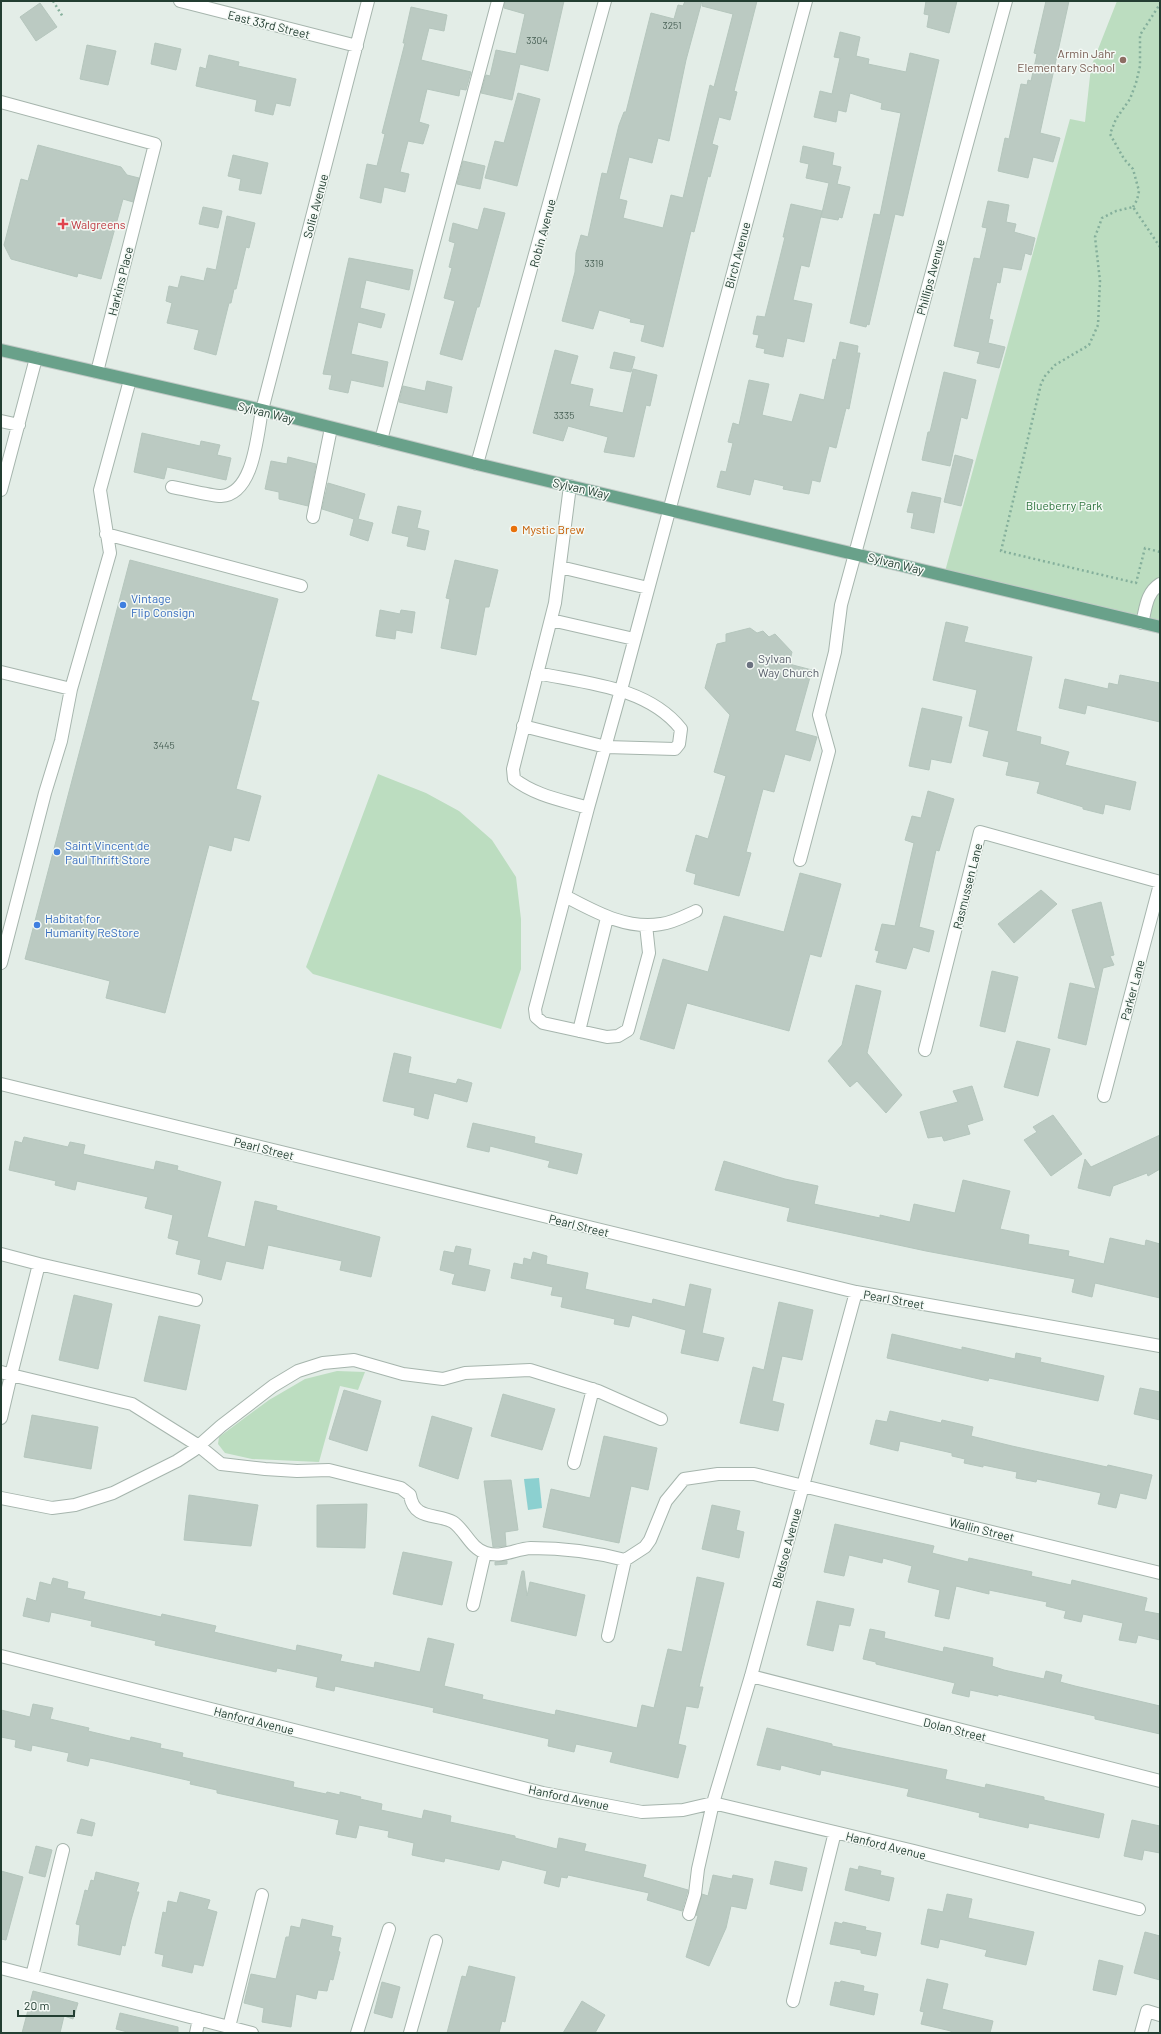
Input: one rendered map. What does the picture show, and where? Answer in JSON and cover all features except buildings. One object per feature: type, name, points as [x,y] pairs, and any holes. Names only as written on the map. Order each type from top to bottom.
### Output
[{"type":"main road","name":"Sylvan Way","points":[[1,350],[262,410],[477,464],[1160,627]]},
{"type":"street","name":"East 33rd Street","points":[[180,1],[357,46]]},
{"type":"street","name":"Solie Avenue","points":[[172,487],[220,496],[232,493],[244,482],[249,472],[262,410],[368,1]]},
{"type":"street","points":[[380,440],[498,1]]},
{"type":"street","name":"Robin Avenue","points":[[477,464],[605,1]]},
{"type":"street","name":"Birch Avenue","points":[[646,925],[649,953],[628,1030],[618,1036],[607,1037],[543,1023],[536,1017],[535,1009],[588,808],[606,747],[806,1]]},
{"type":"street","name":"Phillips Avenue","points":[[800,860],[829,751],[819,715],[835,652],[841,604],[856,554],[1006,1]]},
{"type":"street","name":"Harkins Place","points":[[1,102],[155,144],[97,372]]},
{"type":"street","points":[[1,490],[4,465],[19,425],[36,358]]},
{"type":"street","points":[[1,963],[45,792],[60,742],[71,689],[110,553],[100,490],[130,380]]},
{"type":"street","points":[[1,421],[19,425]]},
{"type":"street","points":[[313,517],[331,428]]},
{"type":"street","points":[[570,486],[555,603],[513,770],[514,779],[542,795],[588,808]]},
{"type":"street","points":[[106,534],[301,586]]},
{"type":"street","points":[[560,567],[648,588]]},
{"type":"street","points":[[1142,623],[1148,596],[1154,588],[1160,584]]},
{"type":"street","points":[[551,620],[634,639]]},
{"type":"street","points":[[1,672],[71,689]]},
{"type":"street","points":[[523,726],[606,747],[675,749],[680,744],[681,728],[671,716],[621,690],[537,673]]},
{"type":"street","name":"Rasmussen Lane","points":[[925,1050],[980,832],[1160,883]]},
{"type":"street","name":"Parker Lane","points":[[1104,1096],[1160,883]]},
{"type":"street","points":[[565,896],[606,918],[646,925],[662,924],[696,911]]},
{"type":"street","points":[[578,1031],[606,918]]},
{"type":"street","name":"Pearl Street","points":[[1,1084],[856,1292],[1160,1346]]},
{"type":"street","points":[[1,1254],[196,1300]]},
{"type":"street","points":[[1,1418],[6,1373],[39,1264]]},
{"type":"street","name":"Bledsoe Avenue","points":[[689,1914],[695,1894],[698,1869],[713,1803],[751,1676],[856,1292]]},
{"type":"street","points":[[1,1498],[52,1508],[75,1505],[113,1493],[177,1461],[199,1446],[221,1426],[273,1386],[298,1371],[324,1363],[354,1360],[403,1374],[443,1379],[465,1373],[530,1370],[593,1390],[660,1419]]},
{"type":"street","points":[[6,1373],[132,1404],[199,1446],[215,1460],[228,1466],[297,1471],[329,1470],[402,1488],[410,1495],[411,1501],[417,1509],[426,1516],[452,1522],[475,1546],[485,1553],[502,1556],[529,1548],[578,1551],[625,1560],[608,1636]]},
{"type":"street","points":[[574,1463],[593,1390]]},
{"type":"street","name":"Wallin Street","points":[[625,1560],[645,1547],[650,1540],[666,1501],[684,1479],[718,1474],[754,1474],[1160,1573]]},
{"type":"street","points":[[473,1605],[485,1553]]},
{"type":"street","name":"Hanford Avenue","points":[[1,1656],[543,1793],[642,1812],[683,1810],[713,1803],[835,1832],[1139,1909]]},
{"type":"street","name":"Dolan Street","points":[[751,1676],[1160,1780]]},
{"type":"street","points":[[793,2001],[835,1832]]},
{"type":"street","points":[[32,1976],[63,1850]]},
{"type":"street","points":[[229,2027],[262,1895]]},
{"type":"street","points":[[357,2033],[389,1928]]},
{"type":"street","points":[[410,2033],[436,1941]]},
{"type":"street","points":[[1,1968],[252,2033]]},
{"type":"street","points":[[1141,2033],[1147,2011],[1160,2015]]},
{"type":"street","points":[[196,2033],[199,2019]]},
{"type":"path","points":[[53,2],[63,17]]},
{"type":"path","points":[[1160,4],[1140,35],[1140,66],[1136,83],[1130,99],[1116,119],[1110,134],[1124,160],[1133,168],[1139,191],[1137,200],[1133,207],[1116,211],[1102,218],[1099,224],[1094,241],[1100,281],[1098,325],[1089,345],[1055,365],[1045,376],[1041,384],[1001,550],[1136,583],[1145,548],[1160,552]]},
{"type":"path","points":[[1133,207],[1160,247]]},
{"type":"green space","name":"Blueberry Park","points":[[1117,1],[1160,1],[1160,627],[944,575],[1070,119],[1085,122],[1091,67]]},
{"type":"green space","points":[[378,774],[426,793],[459,811],[492,840],[516,877],[521,919],[521,969],[501,1029],[313,974],[306,967]]},
{"type":"green space","points":[[337,1371],[365,1372],[358,1390],[340,1386],[319,1462],[252,1459],[225,1453],[218,1444],[219,1437],[269,1400],[305,1379]]},
{"type":"water","points":[[539,1478],[542,1508],[528,1510],[524,1479]]},
{"type":"place","name":"Armin Jahr Elementary School","points":[[1123,60]]},
{"type":"place","name":"Walgreens","points":[[63,224]]},
{"type":"place","name":"Mystic Brew","points":[[514,529]]},
{"type":"place","name":"Vintage Flip Consign","points":[[123,605]]},
{"type":"place","name":"Sylvan Way Church","points":[[750,665]]},
{"type":"place","name":"Saint Vincent de Paul Thrift Store","points":[[57,852]]},
{"type":"place","name":"Habitat for Humanity ReStore","points":[[37,925]]}]
